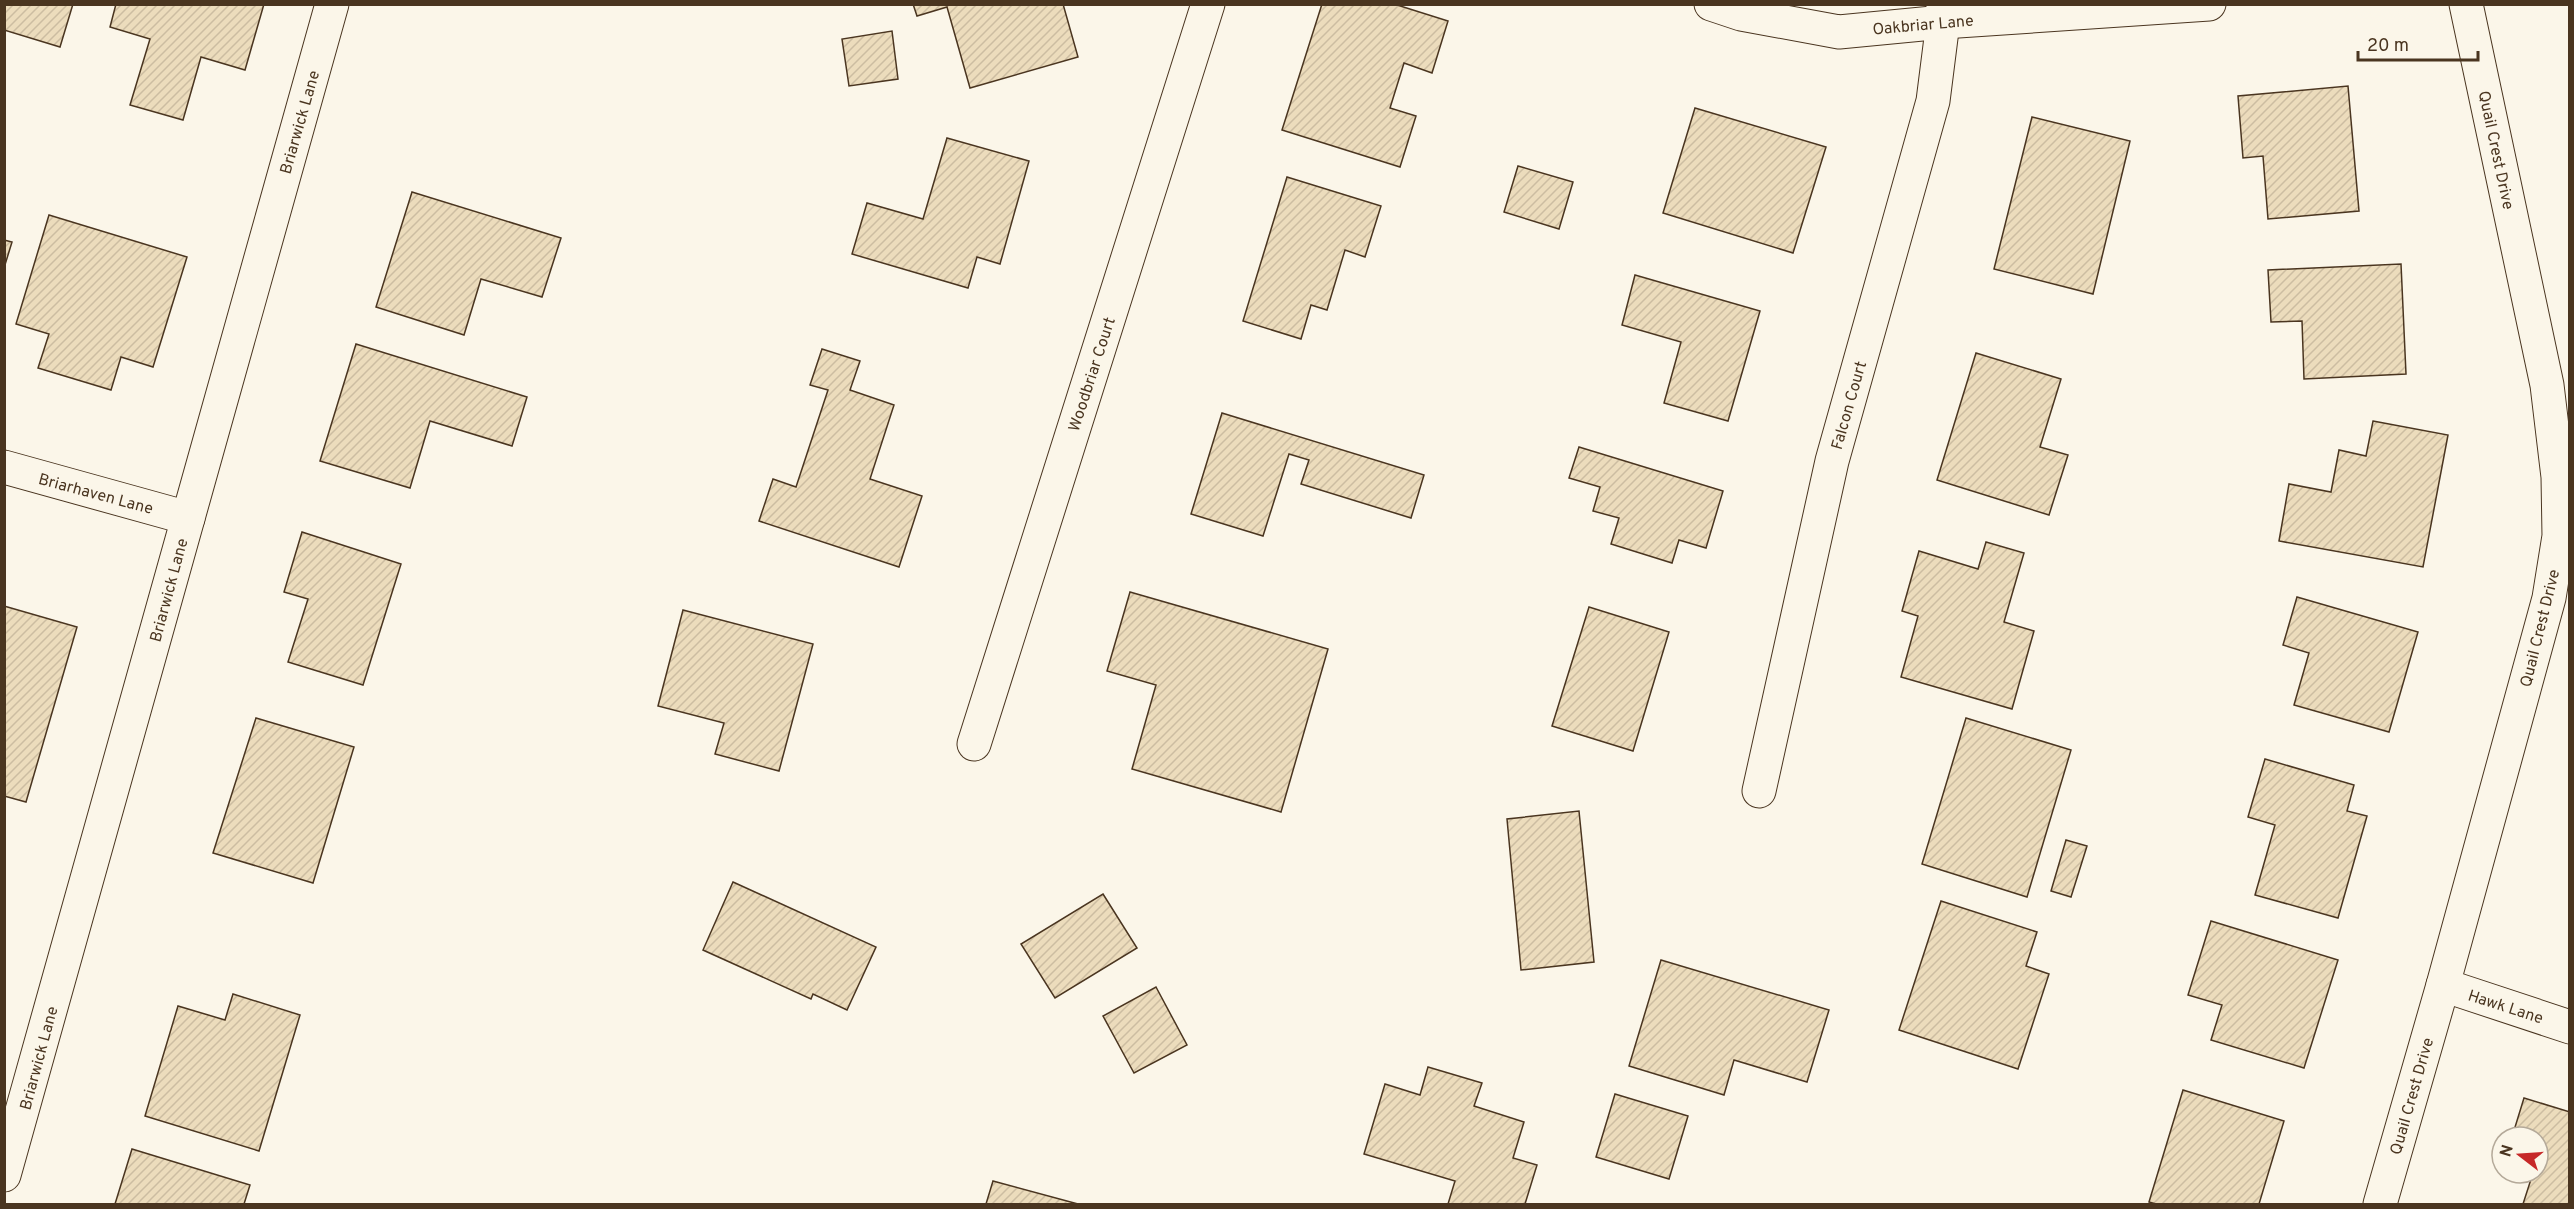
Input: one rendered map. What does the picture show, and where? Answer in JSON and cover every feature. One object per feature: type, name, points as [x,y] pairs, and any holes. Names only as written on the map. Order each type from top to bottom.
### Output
[{"type":"street","name":"Briarwick Lane","points":[[4,1175],[332,4]]},
{"type":"street","name":"Woodbriar Court","points":[[974,744],[1208,4]]},
{"type":"street","name":"Oakbriar Lane","points":[[1711,4],[1741,14],[1839,32],[1943,13],[2209,4]]},
{"type":"street","name":"Quail Crest Drive","points":[[2380,1204],[2443,985],[2549,598],[2559,536],[2558,477],[2547,385],[2466,4]]},
{"type":"street","name":"Falcon Court","points":[[1759,791],[1832,461],[1933,101],[1943,13]]},
{"type":"street","name":"Briarhaven Lane","points":[[4,467],[188,518]]},
{"type":"street","name":"Hawk Lane","points":[[2443,985],[2570,1027]]},
{"type":"building","points":[[4,4],[73,4],[60,47],[4,30]]},
{"type":"building","points":[[116,4],[264,4],[245,70],[201,57],[183,120],[130,105],[150,39],[110,27]]},
{"type":"building","points":[[913,4],[1063,4],[1078,57],[970,88],[947,7],[917,16]]},
{"type":"building","points":[[1322,4],[1394,4],[1448,21],[1432,73],[1404,63],[1390,108],[1416,116],[1400,167],[1282,130]]},
{"type":"building","points":[[892,31],[898,79],[849,86],[842,39]]},
{"type":"building","points":[[2348,86],[2359,211],[2268,219],[2263,156],[2243,158],[2238,96]]},
{"type":"building","points":[[1695,108],[1826,147],[1793,253],[1663,213]]},
{"type":"building","points":[[2032,117],[2130,141],[2093,294],[1994,269]]},
{"type":"building","points":[[947,138],[1029,161],[1000,264],[977,257],[968,288],[852,254],[867,203],[923,219]]},
{"type":"building","points":[[1518,166],[1573,182],[1559,229],[1504,212]]},
{"type":"building","points":[[1287,177],[1381,206],[1365,257],[1345,250],[1327,310],[1311,305],[1301,339],[1243,321]]},
{"type":"building","points":[[412,192],[561,238],[542,297],[481,279],[464,335],[376,307]]},
{"type":"building","points":[[49,215],[187,257],[153,367],[121,357],[111,390],[38,368],[49,334],[16,324]]},
{"type":"building","points":[[4,240],[12,242],[4,268]]},
{"type":"building","points":[[2401,264],[2406,374],[2304,379],[2302,321],[2271,322],[2268,270]]},
{"type":"building","points":[[1635,275],[1760,311],[1728,421],[1664,403],[1681,342],[1622,325]]},
{"type":"building","points":[[356,344],[527,397],[512,446],[430,421],[410,488],[320,461]]},
{"type":"building","points":[[822,349],[860,361],[850,390],[894,405],[870,479],[922,496],[899,567],[759,521],[773,479],[796,487],[828,390],[810,385]]},
{"type":"building","points":[[1976,353],[2061,379],[2040,447],[2068,455],[2049,515],[1937,480]]},
{"type":"building","points":[[1222,413],[1424,475],[1411,518],[1301,484],[1309,460],[1289,454],[1263,536],[1191,514]]},
{"type":"building","points":[[2373,421],[2448,435],[2423,567],[2279,541],[2289,484],[2331,492],[2339,450],[2366,456]]},
{"type":"building","points":[[1579,447],[1723,491],[1706,548],[1679,540],[1672,563],[1611,544],[1619,518],[1593,511],[1600,487],[1569,478]]},
{"type":"building","points":[[302,532],[401,564],[363,685],[288,662],[308,599],[284,592]]},
{"type":"building","points":[[1986,542],[2024,553],[2004,622],[2034,631],[2012,709],[1901,677],[1918,616],[1902,611],[1919,551],[1978,569]]},
{"type":"building","points":[[1130,592],[1328,649],[1281,812],[1132,769],[1156,685],[1107,671]]},
{"type":"building","points":[[2297,597],[2418,632],[2389,732],[2294,705],[2309,653],[2283,645]]},
{"type":"building","points":[[4,606],[77,627],[26,802],[4,796]]},
{"type":"building","points":[[1589,607],[1669,632],[1633,751],[1552,726]]},
{"type":"building","points":[[683,610],[813,644],[779,771],[715,754],[724,723],[658,706]]},
{"type":"building","points":[[256,718],[354,747],[313,883],[213,853]]},
{"type":"building","points":[[1966,718],[2071,750],[2027,897],[1922,864]]},
{"type":"building","points":[[2265,759],[2354,785],[2347,811],[2367,816],[2338,918],[2255,895],[2275,825],[2248,817]]},
{"type":"building","points":[[1579,811],[1594,962],[1521,970],[1507,819]]},
{"type":"building","points":[[2066,840],[2087,846],[2071,897],[2051,891]]},
{"type":"building","points":[[733,882],[876,947],[847,1010],[813,994],[811,999],[703,950]]},
{"type":"building","points":[[1103,894],[1137,948],[1055,998],[1021,944]]},
{"type":"building","points":[[1941,901],[2037,932],[2026,966],[2049,974],[2018,1069],[1899,1030]]},
{"type":"building","points":[[2211,921],[2338,960],[2304,1068],[2211,1040],[2222,1005],[2188,995]]},
{"type":"building","points":[[1661,960],[1829,1010],[1807,1082],[1734,1060],[1724,1095],[1629,1066]]},
{"type":"building","points":[[1156,987],[1187,1045],[1134,1073],[1103,1016]]},
{"type":"building","points":[[233,994],[300,1015],[259,1151],[145,1116],[178,1006],[225,1020]]},
{"type":"building","points":[[1428,1067],[1482,1083],[1474,1106],[1524,1122],[1513,1158],[1537,1165],[1525,1204],[1448,1204],[1455,1181],[1364,1154],[1385,1084],[1420,1095]]},
{"type":"building","points":[[2183,1090],[2284,1121],[2259,1204],[2156,1204],[2149,1202]]},
{"type":"building","points":[[1615,1094],[1688,1116],[1669,1179],[1596,1157]]},
{"type":"building","points":[[2524,1098],[2570,1112],[2570,1204],[2523,1204],[2529,1185],[2550,1185],[2550,1125],[2516,1125]]},
{"type":"building","points":[[132,1149],[250,1185],[244,1204],[115,1204]]},
{"type":"building","points":[[993,1181],[1078,1204],[986,1204]]}]
